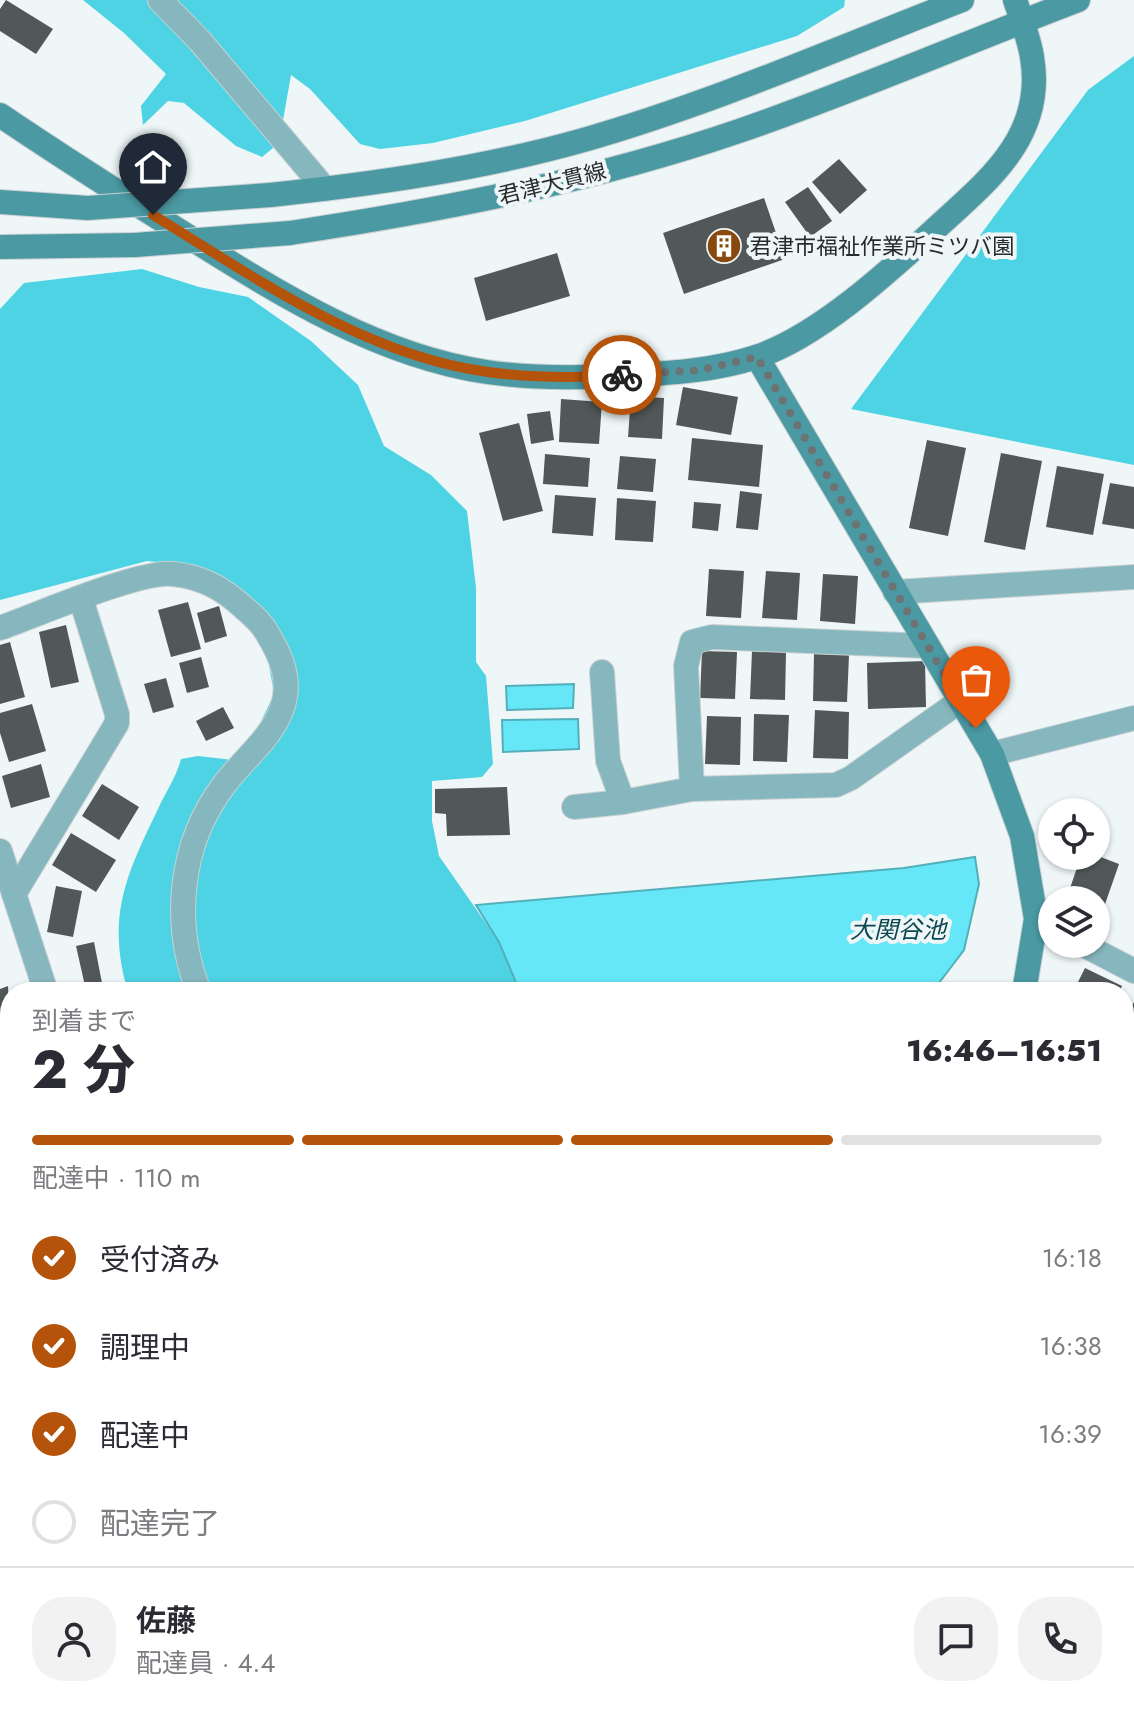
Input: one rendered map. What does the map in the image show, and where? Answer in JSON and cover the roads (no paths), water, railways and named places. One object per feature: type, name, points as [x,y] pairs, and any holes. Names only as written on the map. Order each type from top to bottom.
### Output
[{"type":"main road","name":"君津大貫線","points":[[0,202],[88,208],[270,195],[427,173],[579,141],[721,94],[962,0]]},
{"type":"main road","name":"君津大貫線","points":[[0,247],[135,245],[290,233],[414,215],[593,174],[738,131],[1019,11],[1078,0]]},
{"type":"main road","points":[[0,115],[285,297],[393,347],[486,372],[583,378],[700,370],[757,357],[818,325],[880,277],[1000,170],[1017,142],[1029,113],[1033,58],[1019,11]]},
{"type":"main road","points":[[757,357],[992,754],[1022,836],[1038,900]]},
{"type":"main road","points":[[1027,982],[1038,944]]},
{"type":"street","points":[[160,0],[200,41],[325,189]]},
{"type":"street","points":[[0,628],[138,579],[170,573],[221,587],[262,624],[282,658],[286,685],[282,708],[268,734],[224,785],[201,821],[184,882],[187,962],[195,982]]},
{"type":"street","points":[[895,592],[1134,577]]},
{"type":"street","points":[[14,894],[117,723],[117,714],[81,599]]},
{"type":"street","points":[[692,789],[686,666],[692,642],[712,637],[927,646]]},
{"type":"street","points":[[602,672],[608,761],[623,802]]},
{"type":"street","points":[[574,807],[623,802],[692,789],[836,785],[851,778],[960,701]]},
{"type":"street","points":[[992,754],[1134,718]]},
{"type":"street","points":[[0,851],[43,982]]},
{"type":"street","points":[[1109,958],[1134,971]]},
{"type":"water","points":[[574,684],[573,708],[507,710],[506,686]]},
{"type":"water","points":[[578,719],[579,749],[503,752],[502,720]]},
{"type":"water","name":"大関谷池","points":[[975,857],[979,884],[964,950],[940,982],[516,982],[499,942],[476,905],[904,868]]},
{"type":"place","name":"君津市福祉作業所ミツバ園","points":[[724,246]]}]
